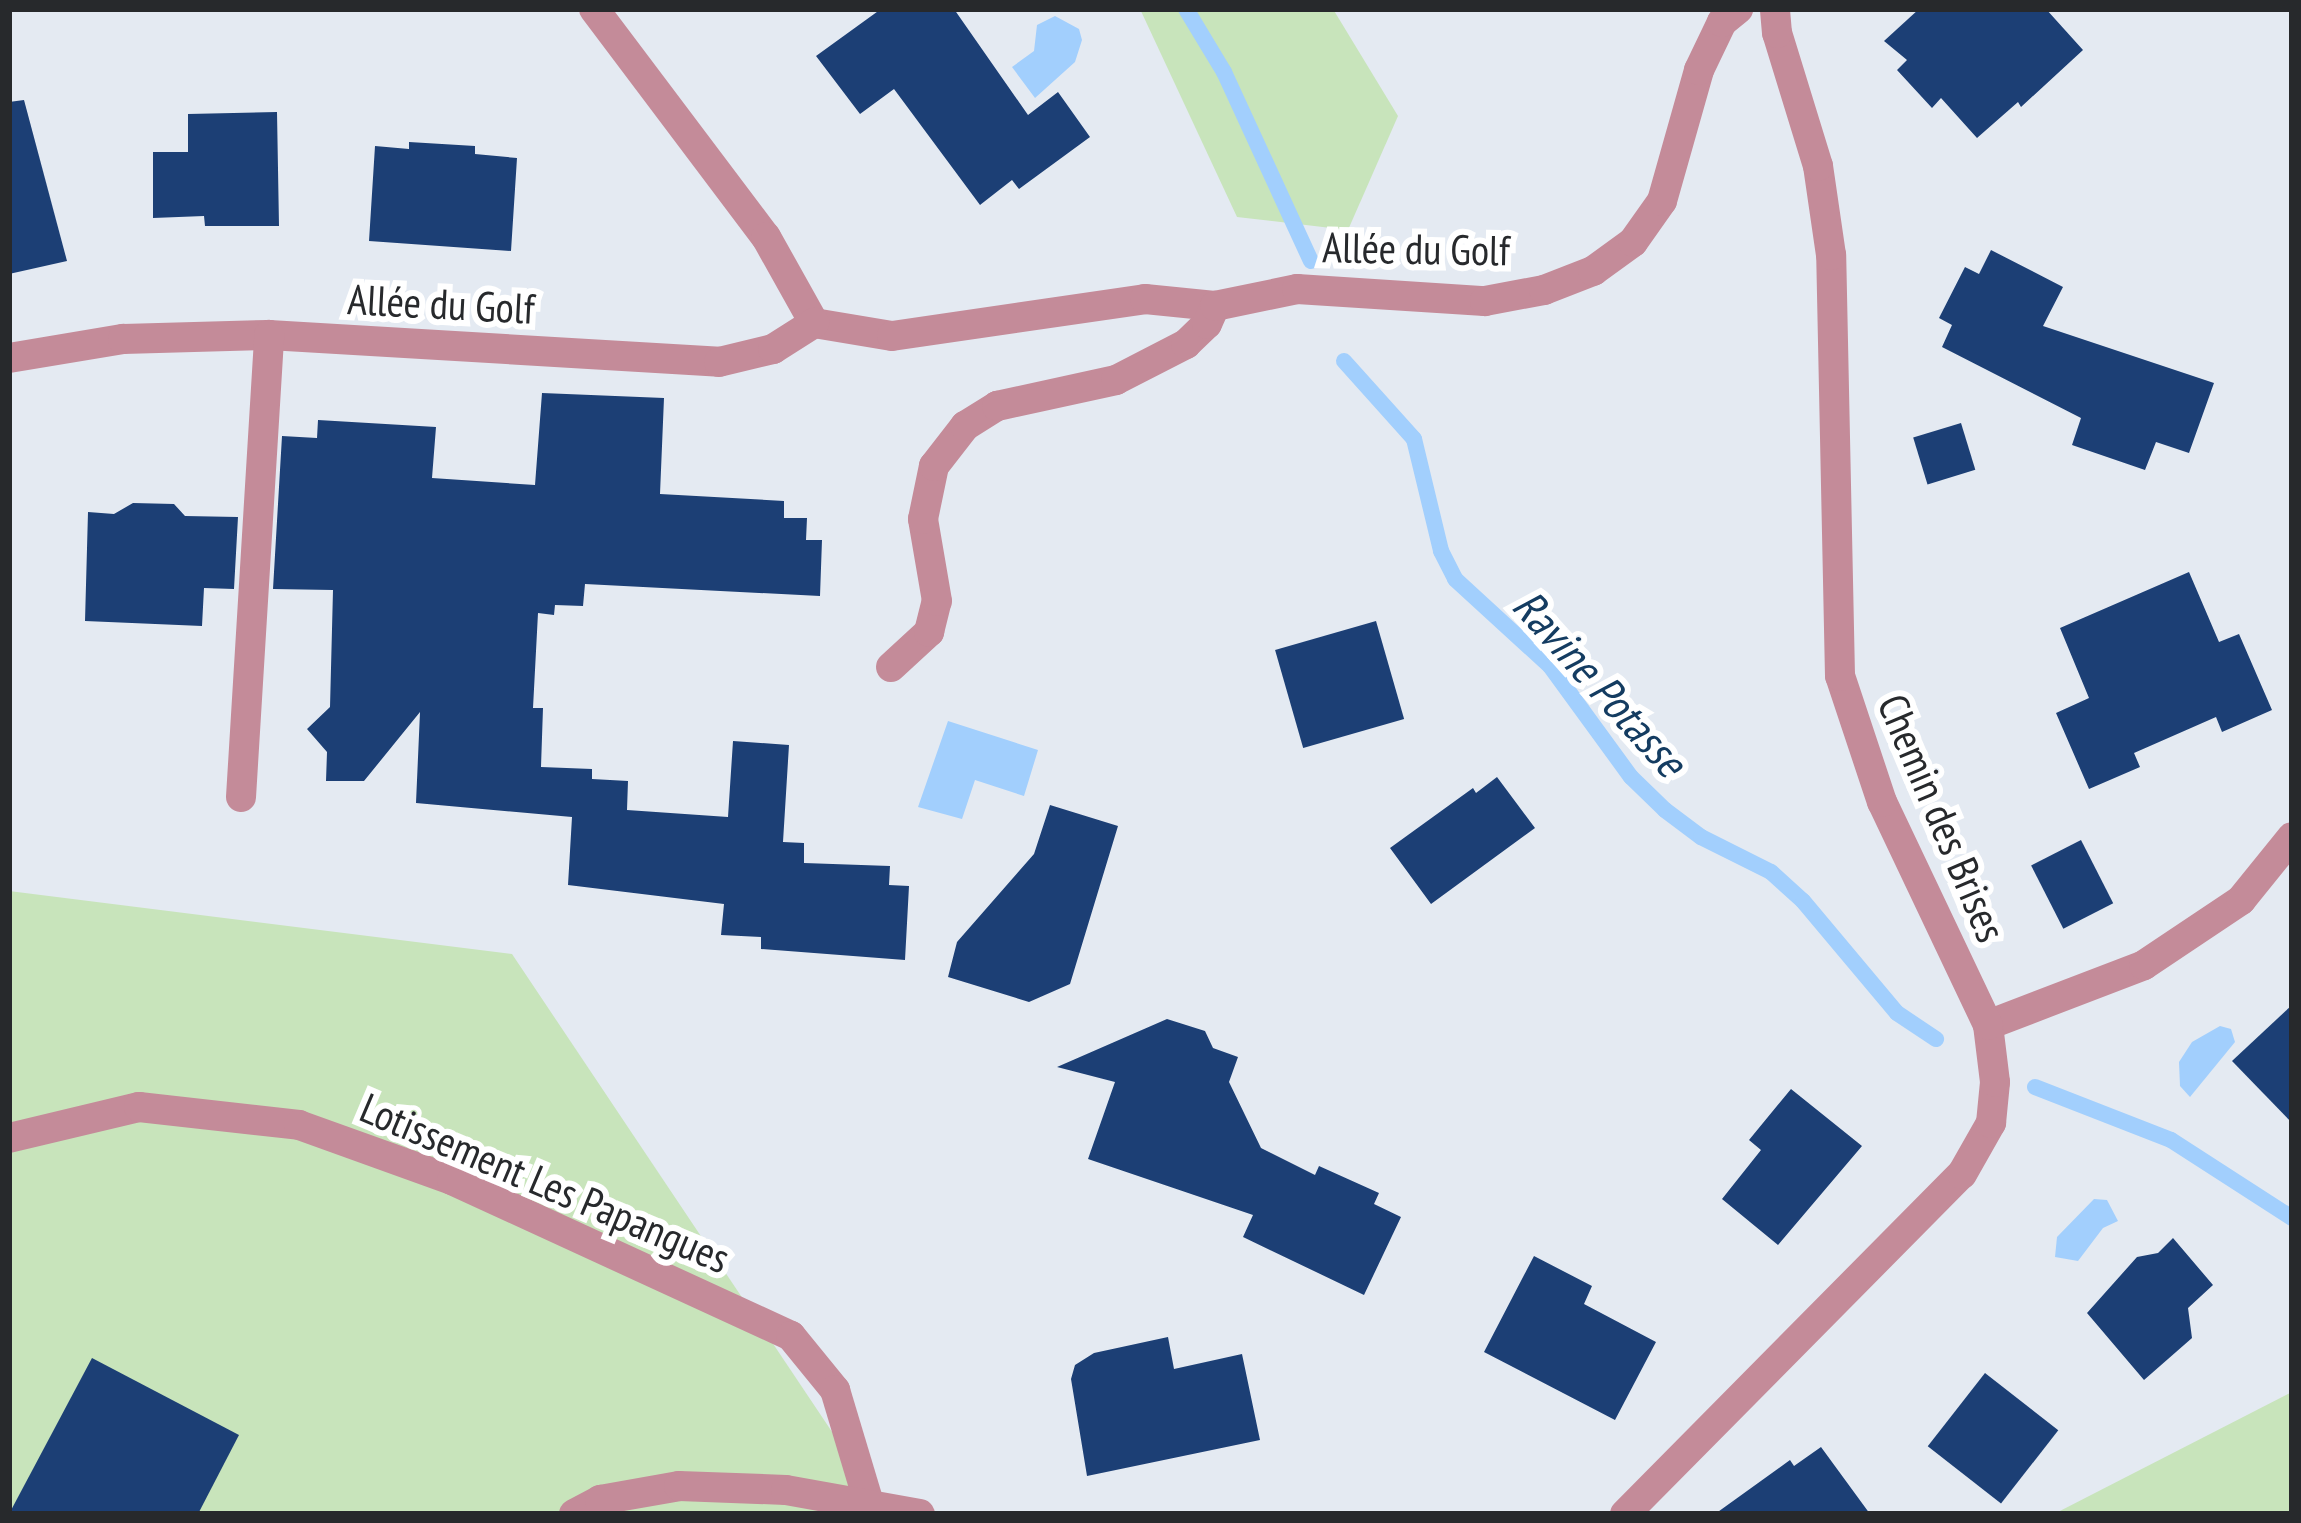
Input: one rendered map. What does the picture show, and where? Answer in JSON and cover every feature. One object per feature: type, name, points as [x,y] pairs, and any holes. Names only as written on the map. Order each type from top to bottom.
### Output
[{"type":"street","points":[[594,9],[766,237],[814,322]]},
{"type":"street","name":"Allée du Golf","points":[[9,358],[123,339],[269,335],[718,362],[772,349],[814,322],[892,336],[1145,299],[1215,306],[1297,290],[1485,301],[1544,290],[1593,272],[1633,242],[1662,201],[1699,70],[1722,22],[1738,9]]},
{"type":"street","name":"Chemin des Brises","points":[[1625,1514],[1962,1174],[1991,1123],[1995,1082],[1988,1025],[1882,802],[1840,676],[1832,256],[1818,166],[1777,33],[1775,9]]},
{"type":"street","points":[[891,668],[928,632],[938,601],[923,520],[934,466],[965,426],[997,406],[1116,380],[1186,344],[1207,324],[1215,306]]},
{"type":"street","points":[[241,797],[269,335]]},
{"type":"street","points":[[1988,1025],[2144,965],[2241,900],[2292,837]]},
{"type":"street","name":"Lotissement Les Papangues","points":[[9,1138],[139,1107],[299,1125],[452,1180],[791,1336],[835,1390],[868,1500]]},
{"type":"street","points":[[574,1514],[600,1500],[680,1486],[786,1490],[868,1500],[920,1514]]},
{"type":"green space","points":[[1140,9],[1333,9],[1398,116],[1348,230],[1237,217]]},
{"type":"green space","points":[[9,891],[512,954],[887,1514],[9,1514]]},
{"type":"green space","points":[[2292,1392],[2292,1514],[2054,1514]]},
{"type":"water","points":[[1055,16],[1079,29],[1082,40],[1075,62],[1035,98],[1012,67],[1034,51],[1037,25]]},
{"type":"water","points":[[948,721],[1038,750],[1024,796],[975,780],[962,819],[918,807]]},
{"type":"water","points":[[2220,1026],[2231,1029],[2235,1042],[2190,1097],[2180,1086],[2179,1062],[2192,1042]]},
{"type":"water","points":[[2094,1199],[2107,1200],[2118,1221],[2103,1228],[2078,1261],[2055,1257],[2057,1237]]},
{"type":"building","points":[[881,9],[954,9],[1028,115],[1058,92],[1090,137],[1019,189],[1012,180],[980,205],[894,89],[860,114],[816,56]]},
{"type":"building","points":[[1919,9],[2046,9],[2083,50],[2021,107],[2018,102],[1977,138],[1941,98],[1932,108],[1897,70],[1907,60],[1884,41]]},
{"type":"building","points":[[24,100],[67,261],[9,274],[9,102]]},
{"type":"building","points":[[277,112],[279,226],[205,226],[204,216],[153,218],[153,152],[188,152],[188,114]]},
{"type":"building","points":[[409,142],[475,146],[475,154],[517,158],[511,251],[369,241],[375,146],[409,149]]},
{"type":"building","points":[[1991,250],[2063,287],[2043,326],[2214,383],[2189,453],[2156,442],[2145,470],[2072,445],[2081,418],[1942,347],[1952,325],[1939,318],[1965,267],[1979,274]]},
{"type":"building","points":[[542,393],[664,398],[660,494],[784,501],[784,518],[807,518],[806,540],[822,540],[820,596],[585,584],[583,606],[555,605],[554,615],[538,613],[533,708],[543,708],[541,767],[592,769],[592,779],[628,781],[627,810],[728,817],[733,741],[789,745],[783,842],[804,843],[804,863],[890,866],[889,885],[909,886],[905,960],[761,949],[761,937],[721,935],[724,904],[568,885],[572,817],[416,803],[420,712],[364,781],[326,781],[327,752],[307,729],[330,707],[333,590],[273,589],[282,436],[317,438],[318,420],[436,427],[432,478],[535,485]]},
{"type":"building","points":[[1961,423],[1975,470],[1928,484],[1913,438]]},
{"type":"building","points":[[133,503],[174,504],[185,516],[238,517],[234,589],[204,588],[202,626],[85,621],[88,512],[114,514]]},
{"type":"building","points":[[2189,572],[2219,642],[2239,634],[2272,710],[2222,732],[2216,717],[2134,753],[2140,767],[2089,789],[2056,713],[2089,698],[2060,628]]},
{"type":"building","points":[[1376,621],[1404,719],[1303,748],[1275,650]]},
{"type":"building","points":[[1497,777],[1535,828],[1431,904],[1390,848],[1473,788],[1476,793]]},
{"type":"building","points":[[1050,805],[1118,826],[1070,984],[1029,1002],[948,977],[957,942],[1034,854]]},
{"type":"building","points":[[2081,840],[2113,903],[2063,929],[2031,865]]},
{"type":"building","points":[[2292,1005],[2292,1123],[2232,1061]]},
{"type":"building","points":[[1167,1019],[1205,1031],[1213,1048],[1238,1057],[1229,1082],[1261,1148],[1315,1175],[1319,1166],[1379,1193],[1374,1204],[1401,1217],[1364,1295],[1243,1237],[1253,1215],[1088,1159],[1115,1082],[1057,1067]]},
{"type":"building","points":[[1791,1089],[1862,1146],[1778,1245],[1722,1199],[1761,1150],[1749,1140]]},
{"type":"building","points":[[2173,1238],[2213,1285],[2188,1308],[2192,1338],[2144,1380],[2087,1313],[2137,1257],[2158,1253]]},
{"type":"building","points":[[1534,1256],[1592,1286],[1584,1304],[1656,1342],[1615,1420],[1484,1352]]},
{"type":"building","points":[[1168,1337],[1174,1369],[1242,1354],[1260,1440],[1087,1476],[1071,1379],[1075,1365],[1094,1353]]},
{"type":"building","points":[[92,1358],[239,1435],[198,1514],[9,1514]]},
{"type":"building","points":[[1985,1373],[2058,1430],[2001,1504],[1928,1446]]},
{"type":"building","points":[[1821,1447],[1870,1514],[1715,1514],[1790,1460],[1794,1466]]},
{"type":"waterway","name":"Ravine Potasse","points":[[1186,9],[1224,72],[1311,261]]},
{"type":"waterway","name":"Ravine Potasse","points":[[1344,361],[1414,439],[1441,551],[1455,579],[1550,666],[1631,777],[1665,810],[1701,837],[1771,872],[1803,901],[1897,1013],[1936,1039]]},
{"type":"waterway","name":"Ravine Potasse","points":[[2035,1087],[2171,1140],[2292,1218]]}]
